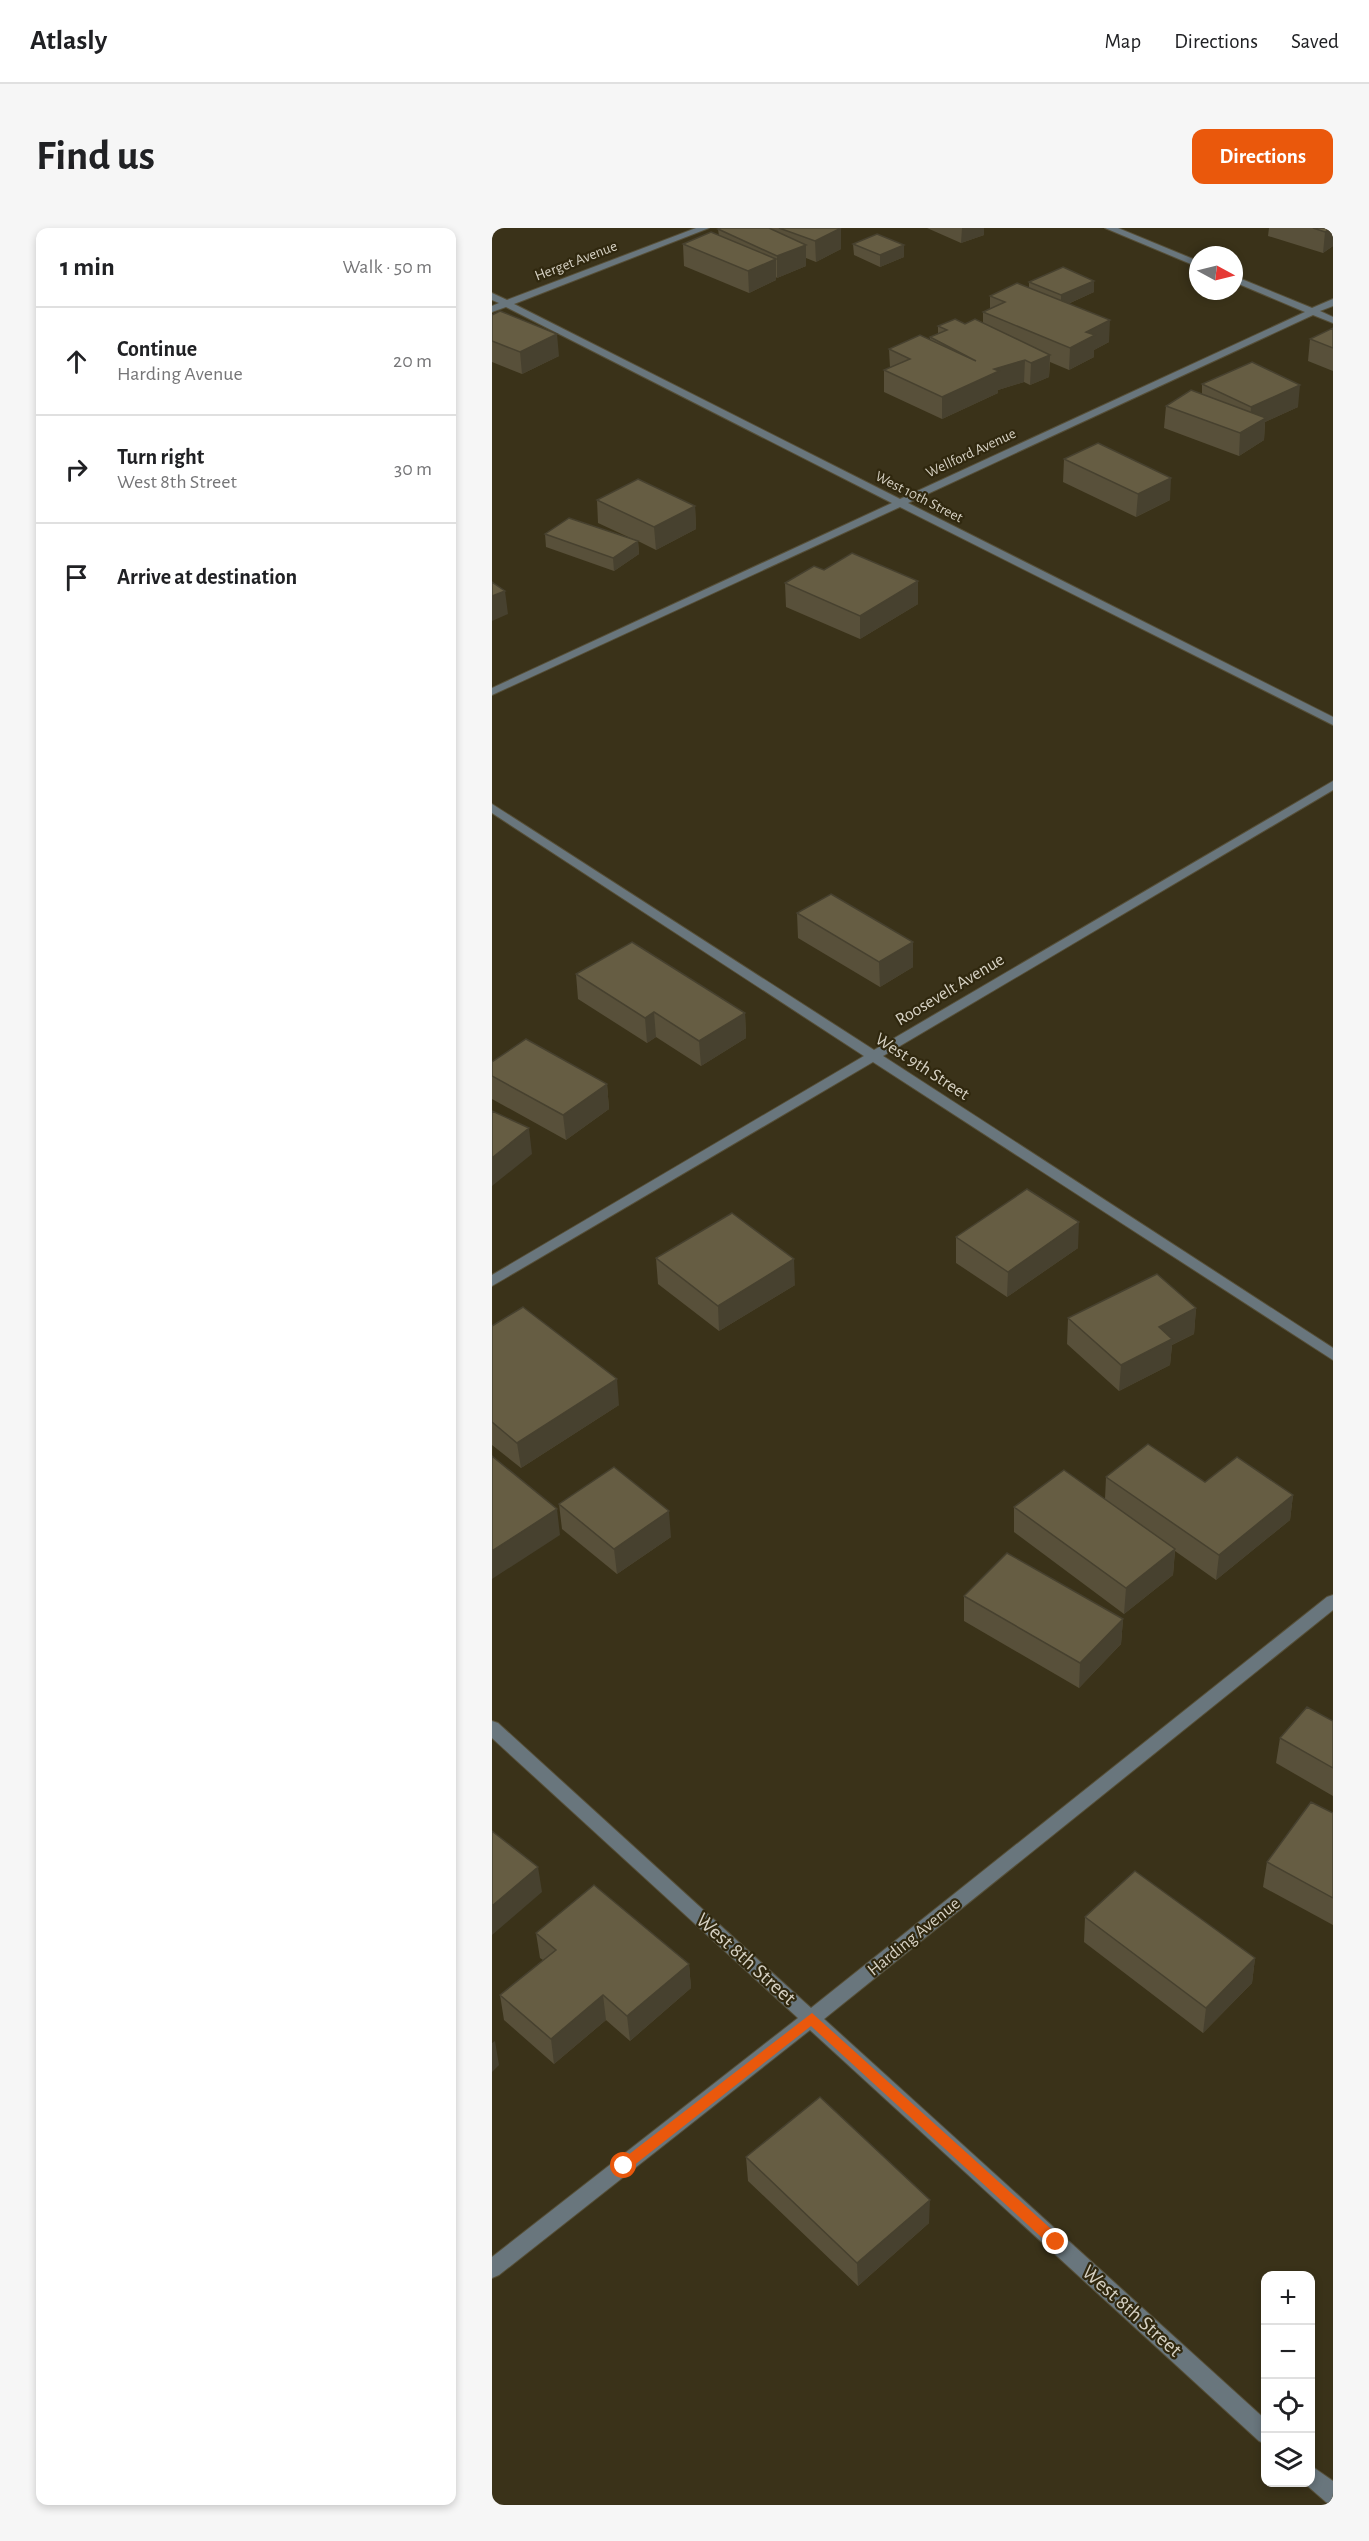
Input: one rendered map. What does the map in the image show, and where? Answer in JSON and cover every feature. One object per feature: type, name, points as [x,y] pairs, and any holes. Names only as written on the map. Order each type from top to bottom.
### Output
[{"type":"street","name":"Herget Avenue","points":[[492,309],[704,228]]},
{"type":"street","points":[[1110,228],[1189,260]]},
{"type":"street","points":[[1243,283],[1333,320]]},
{"type":"street","name":"West 10th Street","points":[[492,296],[1333,723]]},
{"type":"street","name":"Wellford Avenue","points":[[492,692],[1333,302]]},
{"type":"street","name":"Roosevelt Avenue","points":[[492,1281],[1333,785]]},
{"type":"street","name":"West 9th Street","points":[[492,808],[1333,1355]]},
{"type":"street","name":"Harding Avenue","points":[[492,2269],[812,2019],[1333,1601]]},
{"type":"street","name":"West 8th Street","points":[[492,1728],[1265,2433]]},
{"type":"street","points":[[1315,2479],[1333,2495]]},
{"type":"building","points":[[769,228],[806,245],[777,256],[718,229]]},
{"type":"building","points":[[779,228],[841,228],[815,241]]},
{"type":"building","points":[[1313,228],[1331,228],[1325,232]]},
{"type":"building","points":[[711,232],[776,259],[748,271],[683,244]]},
{"type":"building","points":[[877,234],[904,245],[880,255],[853,244]]},
{"type":"building","points":[[1063,267],[1094,281],[1061,295],[1029,282]]},
{"type":"building","points":[[1017,283],[1110,320],[1086,332],[1095,335],[1070,348],[983,312],[1005,302],[990,296]]},
{"type":"building","points":[[500,311],[557,334],[520,352],[492,341],[492,315]]},
{"type":"building","points":[[955,319],[965,324],[975,319],[1050,355],[1031,363],[1025,360],[994,369],[999,371],[942,397],[884,370],[910,359],[889,349],[920,335],[976,361],[930,337],[947,330],[938,326]]},
{"type":"building","points":[[1333,328],[1333,348],[1310,339]]},
{"type":"building","points":[[1252,362],[1300,385],[1251,407],[1202,384]]},
{"type":"building","points":[[1191,390],[1266,418],[1240,433],[1166,406]]},
{"type":"building","points":[[1098,443],[1171,478],[1138,494],[1064,459]]},
{"type":"building","points":[[638,479],[695,506],[654,527],[597,500]]},
{"type":"building","points":[[569,518],[638,541],[613,558],[545,534]]},
{"type":"building","points":[[852,553],[918,581],[860,616],[785,583],[814,566],[824,570]]},
{"type":"building","points":[[492,582],[505,591],[492,596]]},
{"type":"building","points":[[831,894],[913,942],[879,962],[797,913]]},
{"type":"building","points":[[632,942],[745,1013],[699,1041],[654,1012],[645,1018],[576,974]]},
{"type":"building","points":[[526,1039],[607,1084],[563,1115],[492,1076],[492,1062]]},
{"type":"building","points":[[492,1111],[529,1128],[492,1158]]},
{"type":"building","points":[[1027,1189],[1079,1222],[1008,1272],[956,1237]]},
{"type":"building","points":[[732,1213],[794,1259],[718,1306],[656,1258]]},
{"type":"building","points":[[1157,1274],[1196,1308],[1159,1327],[1172,1339],[1121,1365],[1068,1318]]},
{"type":"building","points":[[523,1307],[617,1379],[517,1443],[492,1422],[492,1326]]},
{"type":"building","points":[[1148,1444],[1205,1482],[1237,1457],[1293,1495],[1219,1555],[1106,1477]]},
{"type":"building","points":[[492,1456],[557,1509],[492,1551]]},
{"type":"building","points":[[614,1467],[669,1511],[614,1549],[559,1504]]},
{"type":"building","points":[[1064,1470],[1175,1549],[1126,1588],[1014,1507]]},
{"type":"building","points":[[1007,1553],[1123,1619],[1080,1663],[964,1596]]},
{"type":"building","points":[[1307,1707],[1333,1721],[1333,1768],[1280,1738]]},
{"type":"building","points":[[1311,1802],[1333,1813],[1333,1898],[1267,1862]]},
{"type":"building","points":[[492,1831],[538,1867],[492,1906]]},
{"type":"building","points":[[1135,1871],[1255,1958],[1206,2008],[1085,1917]]},
{"type":"building","points":[[594,1885],[689,1964],[627,2016],[603,1995],[551,2039],[500,1995],[556,1950],[536,1933]]},
{"type":"building","points":[[820,2097],[930,2200],[857,2263],[746,2157]]},
{"type":"route","points":[[624,2166],[812,2019],[1056,2242]]}]
